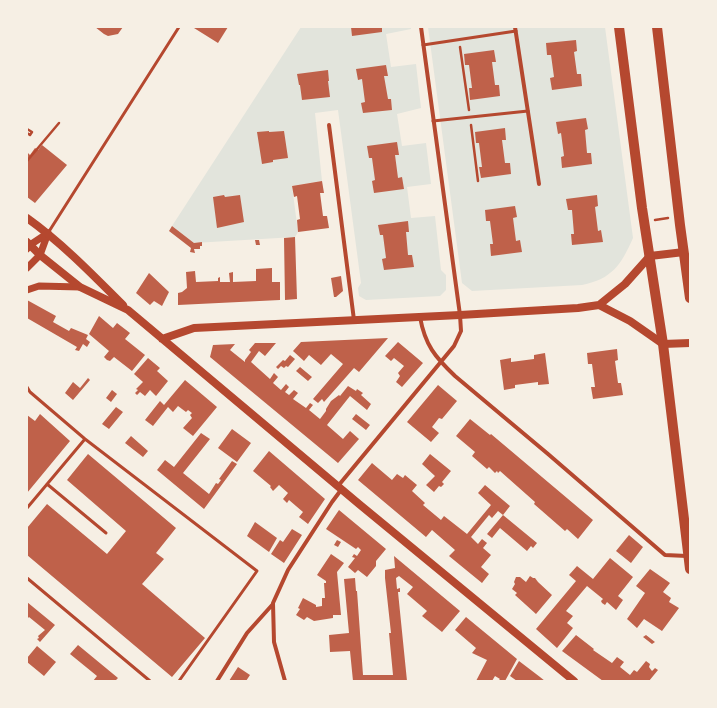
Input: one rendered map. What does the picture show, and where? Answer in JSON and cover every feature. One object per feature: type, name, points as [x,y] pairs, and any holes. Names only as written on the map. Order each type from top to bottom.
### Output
[{"type":"main road","points":[[619,27],[641,202],[663,344],[690,569]]},
{"type":"main road","points":[[657,27],[687,254],[690,298]]},
{"type":"main road","points":[[27,218],[48,233],[76,258],[128,310],[162,339],[574,681]]},
{"type":"main road","points":[[28,246],[80,287],[128,310]]},
{"type":"main road","points":[[162,339],[194,328],[460,315],[578,308],[599,305],[625,284],[650,256],[687,254]]},
{"type":"main road","points":[[599,305],[630,322],[663,344],[690,343]]},
{"type":"street","points":[[217,681],[247,633],[274,603],[288,570],[340,488],[454,346],[461,331],[421,27]]},
{"type":"street","points":[[516,29],[539,184]]},
{"type":"street","points":[[329,125],[354,320]]},
{"type":"street","points":[[28,246],[48,233]]},
{"type":"street","points":[[27,268],[40,255],[48,233]]},
{"type":"street","points":[[27,290],[39,286],[80,287]]},
{"type":"street","points":[[420,316],[431,350],[440,362],[455,376],[665,555],[689,556]]},
{"type":"street","points":[[274,603],[274,642],[285,681]]},
{"type":"lane","points":[[48,233],[179,27]]},
{"type":"lane","points":[[423,45],[516,29]]},
{"type":"lane","points":[[433,121],[528,111]]},
{"type":"lane","points":[[27,387],[30,392],[84,439],[257,571],[179,681]]},
{"type":"lane","points":[[27,508],[84,439]]},
{"type":"lane","points":[[47,484],[106,533]]},
{"type":"lane","points":[[27,578],[150,681]]},
{"type":"path","points":[[459,39],[478,181]]},
{"type":"path","points":[[27,161],[59,123]]},
{"type":"path","points":[[27,129],[32,132],[30,135],[27,133]]},
{"type":"shaded area","points":[[301,27],[411,27],[411,29],[386,34],[391,67],[416,64],[421,108],[397,114],[402,146],[426,143],[431,184],[407,187],[411,218],[435,216],[441,270],[446,275],[446,290],[440,296],[366,300],[359,296],[358,288],[361,283],[338,110],[315,113],[322,181],[292,186],[298,232],[295,237],[194,243],[172,226]]},
{"type":"shaded area","points":[[428,27],[605,27],[633,238],[620,263],[608,275],[601,279],[582,285],[472,291],[462,283]]},
{"type":"building","points":[[95,27],[123,27],[118,34],[108,36]]},
{"type":"building","points":[[228,27],[218,43],[194,28]]},
{"type":"building","points":[[351,27],[382,27],[382,32],[352,36]]},
{"type":"building","points":[[576,40],[577,51],[574,52],[577,74],[581,74],[582,86],[552,90],[550,78],[554,77],[551,55],[547,55],[546,43]]},
{"type":"building","points":[[494,50],[496,62],[492,62],[495,85],[499,85],[500,96],[470,100],[469,88],[472,88],[469,65],[465,65],[464,54]]},
{"type":"building","points":[[386,65],[388,76],[384,76],[388,99],[391,99],[392,110],[363,113],[361,103],[365,102],[362,79],[358,80],[356,69]]},
{"type":"building","points":[[328,70],[330,97],[302,100],[297,74]]},
{"type":"building","points":[[586,118],[588,129],[585,130],[587,153],[591,153],[592,164],[562,168],[561,157],[564,156],[561,133],[558,134],[556,122]]},
{"type":"building","points":[[505,128],[506,140],[502,140],[505,163],[510,163],[511,174],[481,178],[479,167],[482,167],[479,143],[476,143],[475,132]]},
{"type":"building","points":[[284,131],[288,158],[273,160],[273,162],[262,164],[257,132]]},
{"type":"building","points":[[397,142],[399,155],[395,155],[398,178],[402,177],[404,189],[374,193],[372,181],[375,180],[372,158],[369,158],[367,146]]},
{"type":"building","points":[[42,145],[67,165],[35,203],[27,197],[27,152],[30,155],[35,148],[38,150]]},
{"type":"building","points":[[322,181],[324,193],[320,193],[323,216],[327,216],[329,228],[298,232],[297,220],[300,219],[297,196],[294,197],[292,186]]},
{"type":"building","points":[[224,195],[225,197],[240,195],[244,222],[217,228],[213,197]]},
{"type":"building","points":[[597,195],[598,206],[595,207],[598,231],[601,230],[603,242],[572,245],[571,234],[574,234],[572,210],[568,210],[566,199]]},
{"type":"building","points":[[515,206],[517,217],[513,218],[516,241],[520,240],[522,252],[491,256],[490,244],[493,244],[490,221],[486,221],[485,210]]},
{"type":"building","points":[[408,221],[409,232],[406,232],[408,255],[412,255],[414,267],[384,270],[382,259],[386,258],[383,235],[380,235],[378,225]]},
{"type":"building","points":[[172,226],[194,243],[202,242],[200,249],[194,249],[195,253],[190,252],[191,248],[169,231]]},
{"type":"building","points":[[295,237],[297,299],[285,300],[284,238]]},
{"type":"building","points":[[255,240],[259,240],[260,245],[256,245]]},
{"type":"building","points":[[272,268],[272,282],[280,282],[280,300],[178,305],[178,293],[187,288],[186,272],[195,271],[196,282],[218,281],[218,278],[220,277],[220,282],[230,282],[229,273],[233,272],[233,282],[256,281],[256,269]]},
{"type":"building","points":[[149,273],[169,292],[162,306],[154,301],[150,305],[136,293]]},
{"type":"building","points":[[341,276],[343,291],[334,297],[331,278]]},
{"type":"building","points":[[27,300],[56,316],[53,322],[69,331],[71,328],[88,335],[86,339],[90,342],[87,347],[83,344],[79,351],[75,350],[77,347],[27,318]]},
{"type":"building","points":[[99,316],[113,328],[117,323],[130,333],[125,339],[145,355],[132,371],[114,357],[110,361],[107,360],[104,357],[109,351],[89,334]]},
{"type":"building","points":[[388,338],[359,372],[354,368],[324,402],[322,399],[318,403],[313,399],[343,364],[331,354],[321,365],[309,355],[304,361],[293,351],[301,342]]},
{"type":"building","points":[[398,342],[423,363],[402,387],[396,382],[400,376],[398,373],[404,366],[394,358],[391,361],[385,356]]},
{"type":"building","points":[[255,343],[276,343],[265,356],[259,351],[251,362],[270,379],[274,373],[278,377],[273,383],[281,390],[286,384],[289,387],[285,392],[289,395],[294,390],[298,393],[293,399],[306,408],[310,403],[313,405],[309,410],[320,419],[331,401],[339,395],[340,396],[348,386],[363,393],[361,395],[371,404],[367,410],[350,396],[327,425],[343,439],[350,431],[359,439],[338,463],[210,357],[213,345],[235,344],[230,350],[245,362],[251,352],[249,350]]},
{"type":"building","points":[[617,349],[618,360],[615,361],[618,383],[621,383],[623,395],[593,399],[591,387],[595,387],[592,364],[588,364],[587,353]]},
{"type":"building","points":[[545,353],[549,384],[538,385],[538,382],[515,385],[515,388],[504,390],[500,360],[511,358],[511,362],[534,359],[534,355]]},
{"type":"building","points":[[290,355],[295,359],[288,367],[286,366],[284,368],[281,366],[278,369],[276,367],[283,360],[285,361]]},
{"type":"building","points":[[148,358],[160,368],[157,371],[168,381],[156,396],[150,390],[145,396],[140,392],[137,395],[135,393],[138,390],[136,389],[143,382],[134,374]]},
{"type":"building","points":[[300,367],[312,377],[308,381],[296,371]]},
{"type":"building","points":[[88,378],[90,380],[73,400],[65,393],[73,382],[80,388]]},
{"type":"building","points":[[185,380],[217,407],[193,436],[183,428],[192,418],[190,415],[192,413],[188,410],[186,412],[178,406],[173,412],[168,407],[153,426],[145,420],[160,401],[164,405]]},
{"type":"building","points":[[438,385],[457,401],[442,419],[439,418],[432,427],[439,433],[431,442],[407,422]]},
{"type":"building","points":[[112,390],[117,394],[111,402],[106,398]]},
{"type":"building","points":[[116,407],[123,412],[109,429],[102,424]]},
{"type":"building","points":[[40,414],[70,441],[27,493],[27,415],[35,421]]},
{"type":"building","points":[[356,414],[370,425],[366,430],[352,419]]},
{"type":"building","points":[[470,419],[490,435],[491,434],[593,520],[578,539],[567,529],[565,531],[534,504],[535,502],[500,471],[495,473],[489,467],[487,469],[472,456],[475,452],[456,436]]},
{"type":"building","points":[[232,429],[251,443],[237,462],[218,448]]},
{"type":"building","points":[[201,433],[210,439],[183,473],[209,494],[216,483],[218,484],[221,480],[219,479],[232,461],[237,464],[204,509],[157,470],[165,460],[174,467]]},
{"type":"building","points":[[131,436],[148,451],[143,457],[125,443]]},
{"type":"building","points":[[269,451],[325,499],[308,524],[299,517],[303,512],[289,500],[287,503],[283,499],[288,493],[279,485],[273,491],[270,487],[271,486],[253,471]]},
{"type":"building","points":[[88,454],[176,528],[156,553],[164,559],[142,584],[205,638],[172,677],[27,555],[27,528],[47,504],[107,554],[126,531],[67,480]]},
{"type":"building","points":[[430,454],[451,471],[442,482],[444,484],[441,487],[439,486],[434,492],[426,485],[435,476],[422,464]]},
{"type":"building","points":[[372,463],[392,480],[397,474],[403,478],[405,475],[417,485],[412,491],[425,503],[423,505],[441,520],[444,516],[467,534],[491,505],[478,493],[485,485],[510,506],[503,515],[498,511],[492,518],[489,515],[471,537],[478,544],[482,539],[487,543],[483,548],[491,555],[481,567],[489,574],[482,583],[449,556],[455,550],[432,530],[426,537],[358,480]]},
{"type":"building","points":[[339,510],[386,549],[376,561],[376,566],[367,577],[358,570],[355,573],[348,567],[355,558],[352,557],[354,554],[357,556],[361,550],[358,547],[356,549],[326,529]]},
{"type":"building","points":[[503,515],[537,543],[533,548],[531,546],[527,551],[500,528],[492,538],[487,534]]},
{"type":"building","points":[[255,522],[277,538],[269,552],[247,536]]},
{"type":"building","points":[[292,529],[302,535],[284,563],[271,554],[280,540],[283,542]]},
{"type":"building","points":[[629,535],[643,547],[631,563],[616,551]]},
{"type":"building","points":[[337,540],[341,542],[338,547],[334,545]]},
{"type":"building","points":[[331,554],[344,563],[337,572],[341,615],[333,615],[333,618],[314,621],[307,617],[304,620],[296,615],[300,609],[298,608],[303,598],[316,605],[316,607],[322,606],[322,598],[325,598],[324,583],[326,583],[326,581],[317,575]]},
{"type":"building","points":[[394,556],[460,611],[442,632],[422,616],[427,611],[407,594],[413,587],[399,576],[396,578],[397,589],[400,588],[400,592],[398,592],[407,681],[353,681],[350,651],[330,652],[329,635],[349,633],[344,579],[355,578],[363,675],[393,675],[385,570],[395,568]]},
{"type":"building","points":[[610,558],[633,577],[618,596],[623,600],[616,610],[607,602],[605,605],[602,603],[601,601],[603,599],[587,586],[566,611],[573,616],[567,623],[573,628],[557,648],[536,629],[576,581],[569,575],[577,566],[593,579]]},
{"type":"building","points":[[650,569],[670,583],[663,592],[671,598],[669,602],[679,608],[662,631],[644,619],[637,628],[627,619],[645,593],[636,586]]},
{"type":"building","points":[[530,576],[535,578],[552,595],[536,614],[515,595],[517,593],[512,589],[515,584],[514,582],[516,577],[520,577],[526,582]]},
{"type":"building","points":[[27,602],[55,625],[40,642],[37,639],[39,638],[38,636],[45,630],[29,617],[27,619]]},
{"type":"building","points":[[466,617],[517,659],[505,681],[498,681],[500,679],[495,676],[492,681],[476,681],[487,660],[472,653],[476,648],[455,630]]},
{"type":"building","points":[[576,635],[594,649],[593,650],[612,663],[617,657],[624,662],[620,667],[630,675],[634,670],[637,672],[646,661],[650,664],[649,667],[652,671],[655,668],[658,670],[649,681],[603,681],[562,651]]},
{"type":"building","points":[[646,635],[655,642],[652,644],[643,637]]},
{"type":"building","points":[[78,645],[118,678],[115,681],[93,681],[97,676],[70,654]]},
{"type":"building","points":[[37,646],[56,662],[44,676],[27,662],[27,658]]},
{"type":"building","points":[[519,661],[545,681],[517,681],[510,676]]},
{"type":"building","points":[[238,667],[250,675],[246,681],[229,681]]}]
